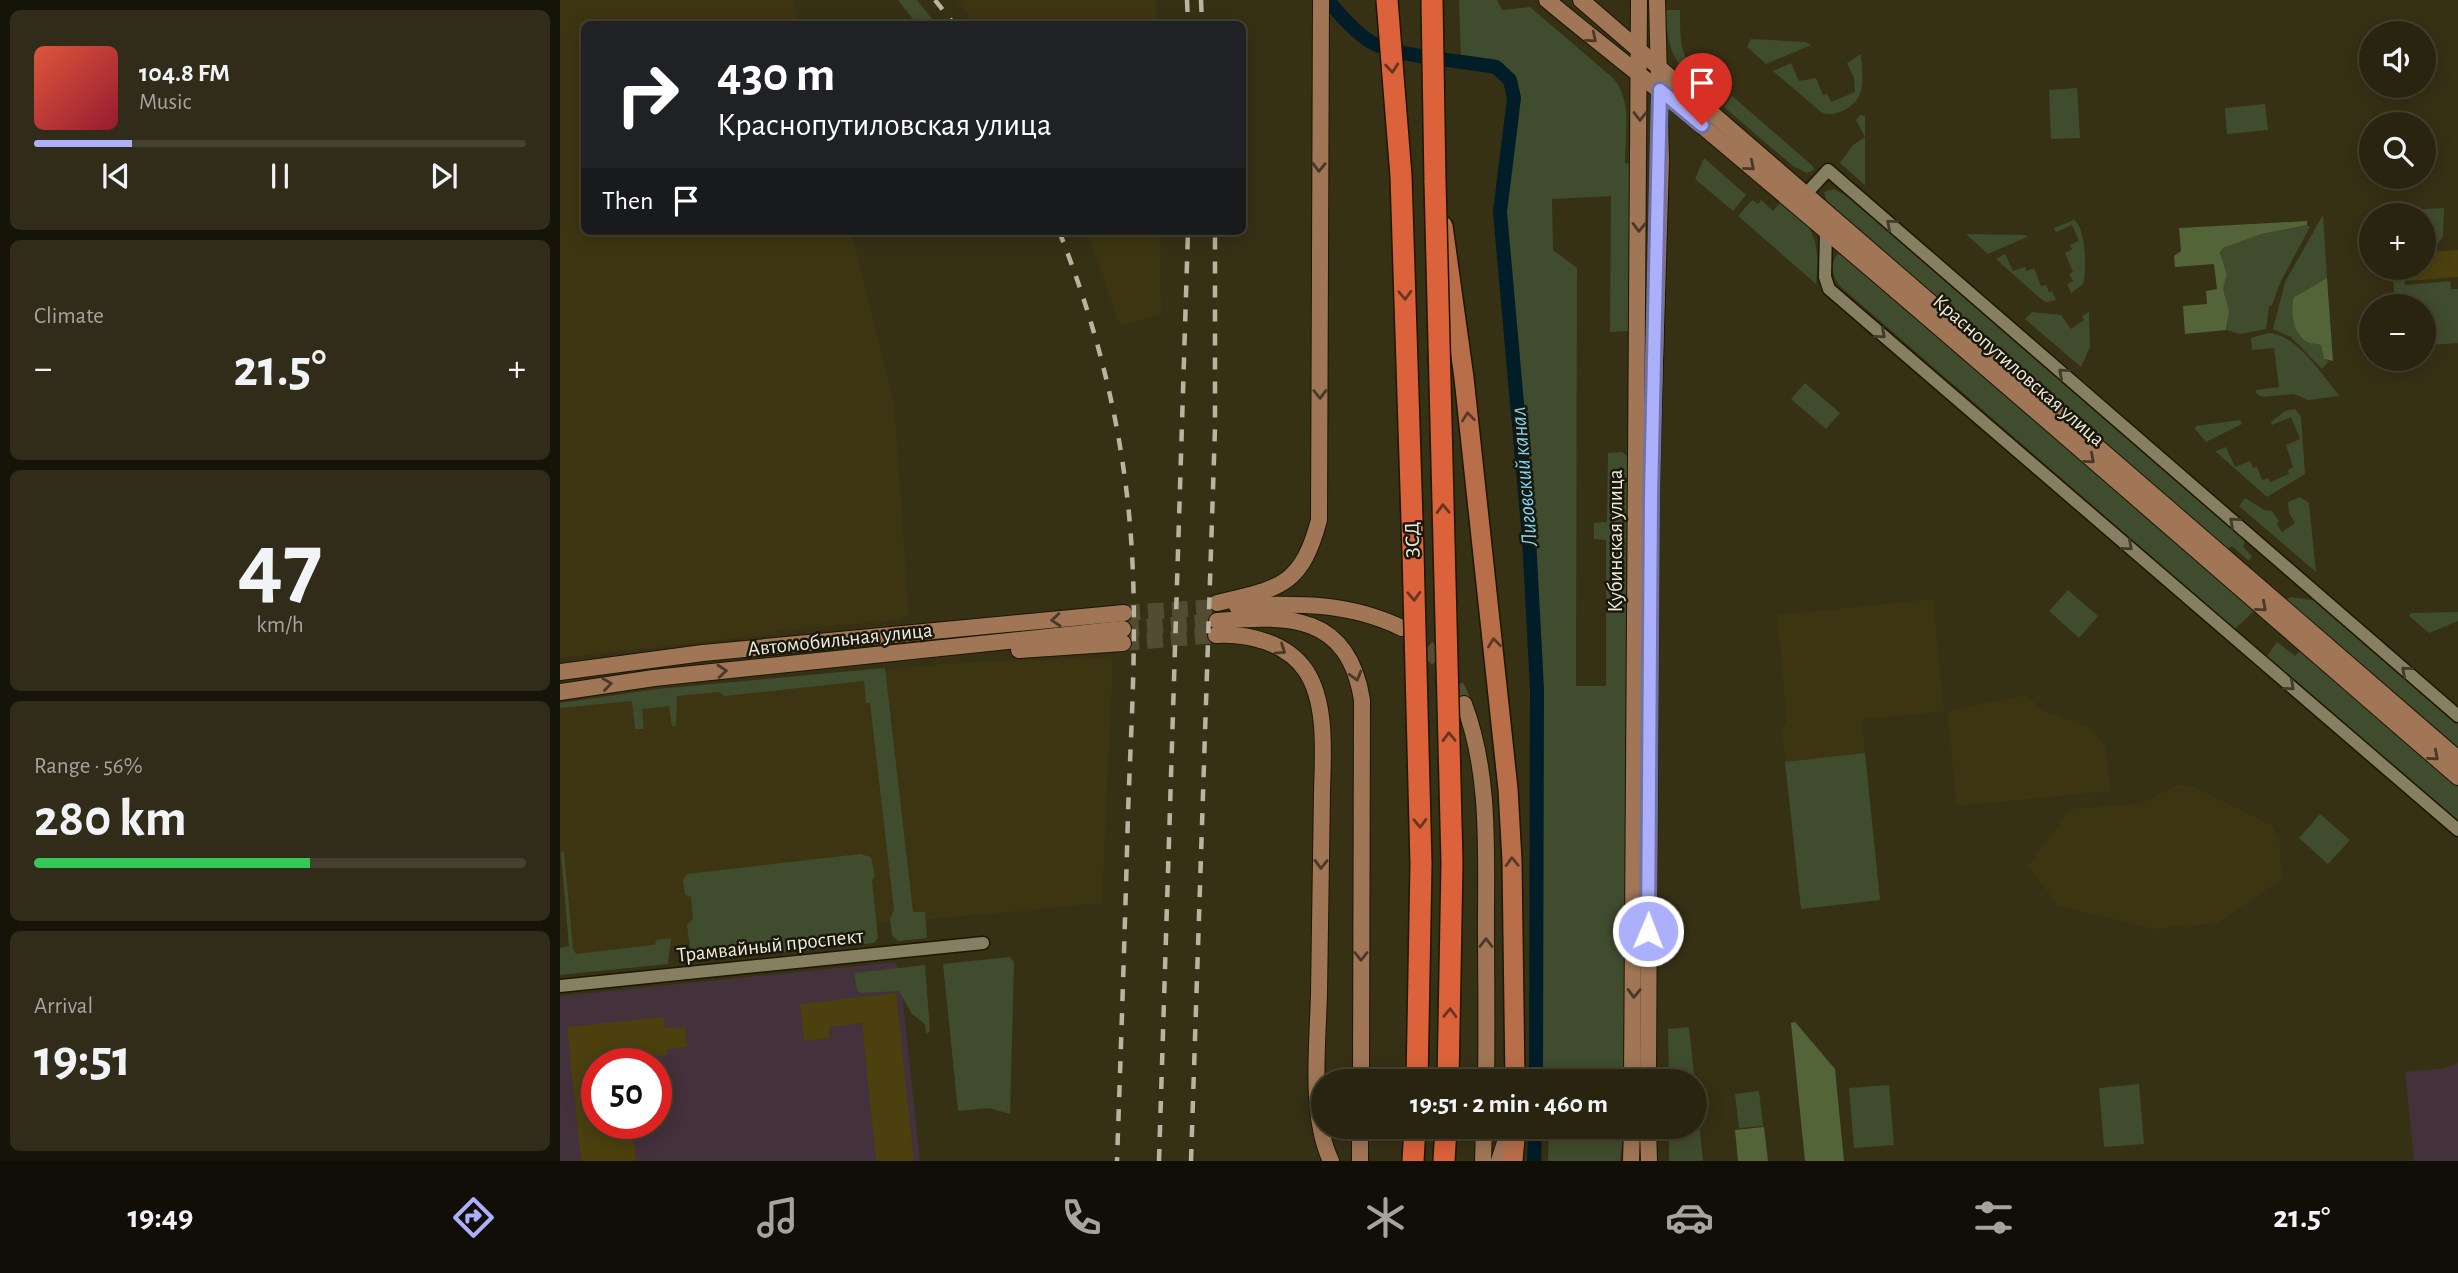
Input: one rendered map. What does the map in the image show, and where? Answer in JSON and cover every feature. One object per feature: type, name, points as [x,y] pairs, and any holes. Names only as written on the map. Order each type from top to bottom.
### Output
[{"type":"highway","name":"ЗСД","points":[[1387,0],[1401,176],[1413,552],[1421,864],[1417,1069]]},
{"type":"highway","name":"ЗСД","points":[[1432,0],[1451,849],[1448,1069]]},
{"type":"highway","points":[[1413,1161],[1414,1139]]},
{"type":"highway","points":[[1444,1161],[1445,1139]]},
{"type":"main road","points":[[1217,616],[1289,580],[1306,561],[1319,520],[1321,0]]},
{"type":"main road","name":"Краснопутиловская улица","points":[[1547,0],[1660,90],[1826,230],[2458,777]]},
{"type":"main road","name":"Краснопутиловская улица","points":[[1581,0],[2458,759]]},
{"type":"main road","name":"Кубинская улица","points":[[1632,1069],[1639,0]]},
{"type":"main road","name":"Кубинская улица","points":[[1648,1069],[1651,510],[1660,90],[1657,0]]},
{"type":"main road","points":[[1435,183],[1464,379],[1501,710],[1512,861],[1515,1069]]},
{"type":"main road","points":[[1217,616],[1320,604],[1380,617],[1402,628]]},
{"type":"main road","points":[[1217,616],[1281,618],[1305,623],[1325,632],[1338,642],[1353,662],[1362,700],[1361,1069]]},
{"type":"main road","points":[[1217,616],[1241,635],[1269,642],[1288,653],[1306,671],[1319,704],[1322,766],[1317,1071],[1322,1132],[1331,1161]]},
{"type":"main road","name":"Автомобильная улица","points":[[560,672],[652,659],[1123,629],[654,678],[560,692]]},
{"type":"main road","points":[[1464,704],[1474,732],[1484,797],[1486,1069]]},
{"type":"main road","points":[[1360,1139],[1360,1161]]},
{"type":"main road","points":[[1483,1161],[1484,1139]]},
{"type":"main road","points":[[1499,1161],[1506,1139]]},
{"type":"main road","points":[[1513,1161],[1517,1139]]},
{"type":"main road","points":[[1631,1161],[1632,1139]]},
{"type":"main road","points":[[1648,1139],[1649,1161]]},
{"type":"street","points":[[1805,195],[1828,170],[2458,716]]},
{"type":"street","points":[[1826,230],[1825,272],[1829,289],[2458,830]]},
{"type":"street","name":"Трамвайный проспект","points":[[560,986],[983,943]]},
{"type":"shaded area","points":[[560,0],[793,0],[798,21],[581,21],[581,235],[852,235],[894,404],[909,616],[898,620],[776,631],[776,634],[560,658]]},
{"type":"shaded area","points":[[957,0],[1156,0],[1156,21],[972,21]]},
{"type":"shaded area","points":[[1088,235],[1160,235],[1161,315],[1120,326]]},
{"type":"shaded area","points":[[1933,599],[1944,711],[1862,720],[1880,900],[1801,909],[1782,729],[1787,720],[1777,615]]},
{"type":"shaded area","points":[[1113,657],[1102,903],[890,921],[570,959],[560,851],[560,705],[939,664]]},
{"type":"shaded area","points":[[2027,695],[2042,710],[2094,730],[2106,748],[2110,791],[1957,806],[1947,711]]},
{"type":"shaded area","points":[[2177,785],[2189,785],[2272,825],[2279,839],[2282,879],[2217,923],[2155,929],[2058,906],[2028,866],[2071,809],[2140,804]]},
{"type":"shaded area","points":[[896,962],[902,993],[920,1161],[560,1161],[560,996]]},
{"type":"shaded area","points":[[2458,1063],[2458,1161],[2414,1161],[2405,1072],[2445,1068]]},
{"type":"green space","points":[[898,0],[917,0],[934,21],[915,21]]},
{"type":"green space","points":[[1459,0],[1497,0],[1502,10],[1530,7],[1613,78],[1626,107],[1625,163],[1630,164],[1628,331],[1610,332],[1611,196],[1552,199],[1553,250],[1577,268],[1576,686],[1606,686],[1606,540],[1594,539],[1594,523],[1607,522],[1608,453],[1622,452],[1627,456],[1624,1069],[1541,1069],[1543,703],[1527,440],[1503,212],[1517,94],[1511,75],[1505,68],[1494,63],[1461,57]]},
{"type":"green space","points":[[1666,10],[1680,10],[1683,51],[1692,66],[1721,94],[1717,99],[1678,62],[1669,41]]},
{"type":"green space","points":[[1751,39],[1806,42],[1811,45],[1766,64],[1747,47]]},
{"type":"green space","points":[[1861,54],[1862,86],[1857,100],[1833,114],[1821,112],[1773,71],[1791,63],[1799,81],[1816,78],[1823,95],[1827,94],[1831,102],[1855,92],[1854,78],[1847,63]]},
{"type":"green space","points":[[2077,88],[2080,138],[2051,139],[2049,90]]},
{"type":"green space","points":[[1732,96],[1813,166],[1814,170],[1807,173],[1793,166],[1724,107]]},
{"type":"green space","points":[[2265,104],[2268,130],[2227,134],[2225,108]]},
{"type":"green space","points":[[1860,115],[1865,116],[1865,137],[1856,120]]},
{"type":"green space","points":[[1865,137],[1865,185],[1840,163],[1853,145]]},
{"type":"green space","points":[[1704,158],[1746,195],[1733,211],[1695,179]]},
{"type":"green space","points":[[1833,189],[1849,197],[2245,539],[2243,547],[2252,556],[2249,561],[2232,546],[2227,550],[1828,205],[1824,192]]},
{"type":"green space","points":[[1752,200],[1758,204],[1761,200],[1773,211],[1780,203],[1802,219],[1809,228],[1816,247],[1816,284],[1738,216]]},
{"type":"green space","points":[[2436,208],[2444,208],[2443,237],[2436,244]]},
{"type":"green space","points":[[2323,215],[2327,278],[2294,297],[2308,342],[2321,345],[2324,359],[2329,361],[2322,369],[2291,337],[2273,329],[2285,282]]},
{"type":"green space","points":[[2074,220],[2083,240],[2085,270],[2083,284],[2071,293],[2067,284],[2073,281],[2069,274],[2073,272],[2065,253],[2072,249],[2070,245],[2079,241],[2072,225],[2056,232],[2054,228]]},
{"type":"green space","points":[[2307,221],[2307,225],[2262,234],[2223,248],[2220,253],[2227,275],[2223,288],[2229,312],[2226,330],[2185,334],[2183,306],[2207,304],[2206,291],[2217,289],[2214,264],[2175,267],[2174,256],[2181,251],[2179,228]]},
{"type":"green space","points":[[2307,225],[2310,227],[2269,307],[2266,329],[2240,334],[2226,330],[2228,310],[2219,267],[2223,248],[2262,234]]},
{"type":"green space","points":[[1966,234],[2026,235],[2027,237],[1988,254]]},
{"type":"green space","points":[[1838,254],[2254,611],[2235,629],[1842,288],[1833,271],[1833,262]]},
{"type":"green space","points":[[2005,254],[2013,271],[2025,267],[2027,271],[2034,268],[2041,286],[2046,285],[2056,300],[2046,302],[2041,299],[1996,259]]},
{"type":"green space","points":[[2327,278],[2333,361],[2324,359],[2321,345],[2304,340],[2296,330],[2292,309],[2294,297]]},
{"type":"green space","points":[[2393,280],[2405,280],[2405,285],[2450,281],[2451,289],[2458,289],[2458,343],[2436,345],[2436,294],[2394,294]]},
{"type":"green space","points":[[2032,312],[2061,315],[2071,329],[2084,320],[2082,316],[2089,312],[2090,347],[2081,367],[2025,319]]},
{"type":"green space","points":[[2268,333],[2279,335],[2299,348],[2340,396],[2308,400],[2294,394],[2262,397],[2256,393],[2256,390],[2279,387],[2274,348],[2252,350],[2251,338]]},
{"type":"green space","points":[[1805,383],[1840,413],[1826,429],[1791,399]]},
{"type":"green space","points":[[2295,409],[2301,417],[2305,474],[2267,497],[2215,451],[2226,447],[2235,467],[2250,461],[2253,468],[2257,467],[2262,480],[2268,478],[2270,482],[2289,474],[2288,470],[2293,467],[2286,445],[2300,439],[2291,417],[2272,425],[2271,422],[2285,411]]},
{"type":"green space","points":[[2240,420],[2242,424],[2206,442],[2195,429],[2196,426]]},
{"type":"green space","points":[[2300,497],[2309,503],[2316,572],[2239,506],[2245,498],[2264,510],[2272,511],[2282,532],[2295,523],[2289,513],[2288,502]]},
{"type":"green space","points":[[2068,590],[2098,616],[2079,638],[2049,611]]},
{"type":"green space","points":[[2291,597],[2318,601],[2458,723],[2458,748],[2289,603],[2287,599]]},
{"type":"green space","points":[[2458,612],[2458,621],[2429,633],[2409,616],[2411,613]]},
{"type":"green space","points":[[2277,642],[2295,656],[2300,651],[2458,787],[2458,821],[2267,656]]},
{"type":"green space","points":[[885,668],[913,912],[925,912],[927,938],[898,941],[892,935],[890,919],[894,910],[870,703],[866,703],[864,681],[725,696],[719,692],[677,696],[676,726],[672,726],[669,706],[642,709],[644,729],[635,729],[632,701],[560,708],[560,703],[657,689]]},
{"type":"green space","points":[[1865,753],[1880,900],[1801,909],[1785,762]]},
{"type":"green space","points":[[2320,814],[2350,840],[2328,864],[2299,838]]},
{"type":"green space","points":[[564,852],[573,949],[576,954],[655,945],[656,940],[671,938],[668,964],[560,975],[560,948],[569,946],[561,853]]},
{"type":"green space","points":[[860,854],[871,857],[875,876],[872,880],[878,938],[874,943],[703,960],[691,955],[687,925],[693,919],[691,897],[685,895],[683,880],[687,874]]},
{"type":"green space","points":[[1010,957],[1014,962],[1010,1114],[989,1108],[958,1111],[943,964]]},
{"type":"green space","points":[[925,965],[930,1032],[926,1033],[925,1024],[912,1014],[899,991],[861,993],[857,990],[854,973]]},
{"type":"green space","points":[[1795,1022],[1835,1069],[1844,1161],[1805,1161],[1791,1023]]},
{"type":"green space","points":[[1689,1027],[1693,1069],[1669,1069],[1668,1029]]},
{"type":"green space","points":[[2139,1084],[2144,1144],[2104,1147],[2099,1088]]},
{"type":"green space","points":[[1889,1085],[1894,1145],[1854,1148],[1849,1088]]},
{"type":"green space","points":[[1759,1091],[1763,1126],[1739,1128],[1735,1094]]},
{"type":"green space","points":[[1764,1127],[1768,1161],[1738,1161],[1735,1130]]},
{"type":"green space","points":[[1549,1139],[1623,1139],[1620,1161],[1548,1161]]},
{"type":"green space","points":[[1669,1139],[1701,1139],[1703,1161],[1669,1161]]},
{"type":"building","points":[[2458,250],[2458,277],[2436,279],[2436,251]]},
{"type":"building","points":[[896,993],[914,1161],[876,1161],[862,1023],[829,1027],[830,1038],[804,1041],[800,1004]]},
{"type":"building","points":[[664,1017],[665,1028],[685,1027],[687,1047],[581,1048],[581,1139],[634,1139],[636,1161],[581,1161],[567,1027]]},
{"type":"waterway","name":"Лиговский канал","points":[[1328,0],[1360,34],[1383,47],[1414,55],[1496,67],[1510,80],[1514,98],[1500,212],[1529,538],[1537,689],[1536,1069]]},
{"type":"waterway","name":"Лиговский канал","points":[[1534,1161],[1535,1139]]},
{"type":"tunnel","points":[[1124,613],[1217,607]]},
{"type":"tunnel","points":[[1123,629],[1217,621]]},
{"type":"tunnel","points":[[1408,633],[1442,664],[1464,704]]},
{"type":"tunnel","points":[[1123,643],[1216,635]]},
{"type":"railway","points":[[935,0],[952,21]]},
{"type":"railway","points":[[1187,0],[1188,21]]},
{"type":"railway","points":[[1201,0],[1202,21]]},
{"type":"railway","points":[[1061,235],[1087,309],[1109,389],[1124,471],[1132,554],[1133,684],[1117,1161]]},
{"type":"railway","points":[[1159,1161],[1188,235]]},
{"type":"railway","points":[[1191,1161],[1215,428],[1215,235]]},
{"type":"route","points":[[1648,931],[1651,496],[1661,160],[1660,90],[1702,125]]}]
